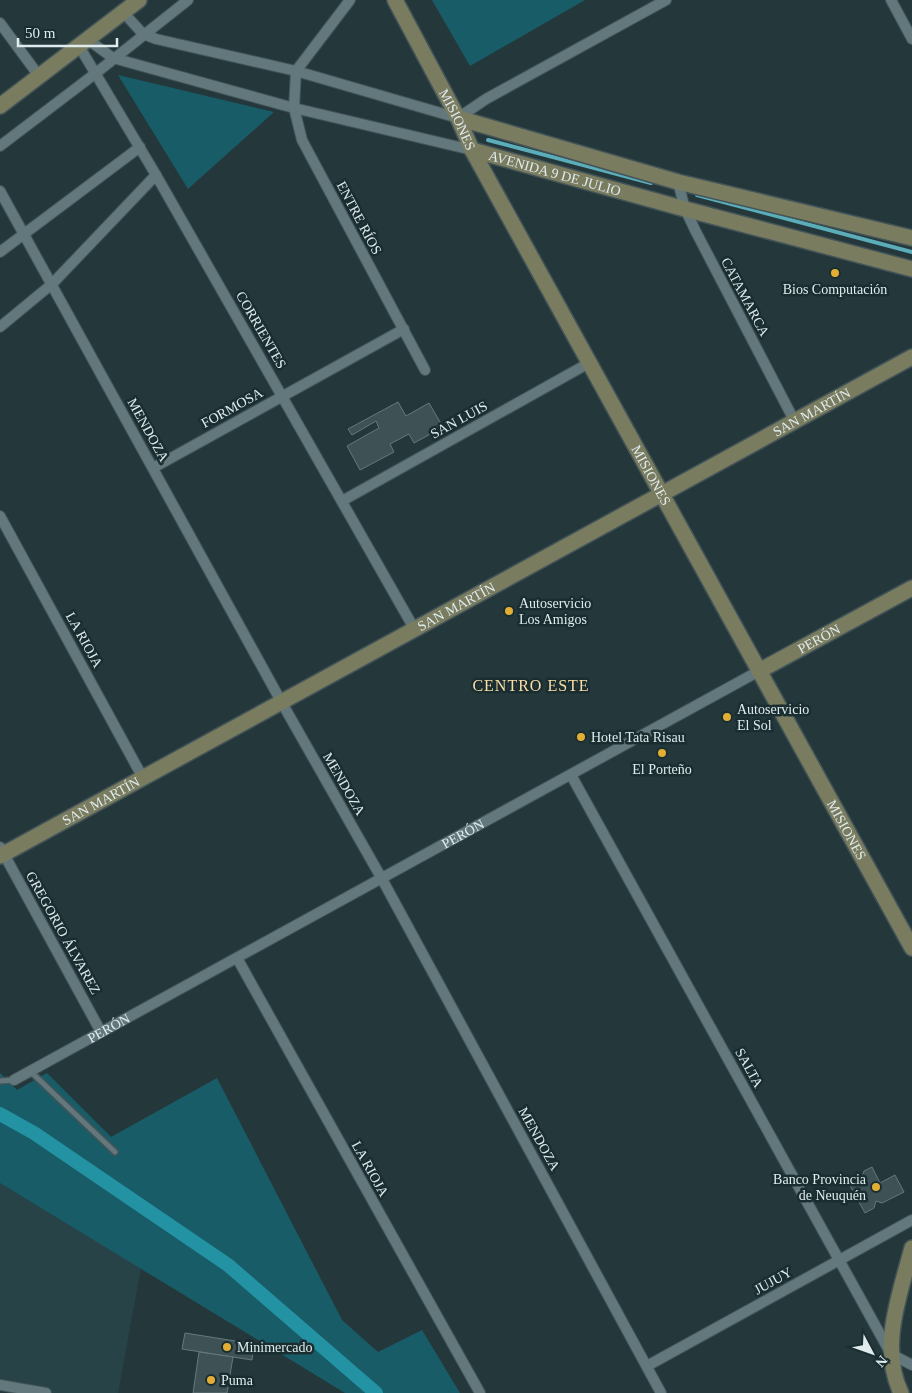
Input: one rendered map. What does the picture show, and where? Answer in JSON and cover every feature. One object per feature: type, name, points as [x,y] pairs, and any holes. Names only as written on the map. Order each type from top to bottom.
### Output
[{"type":"street","points":[[0,106],[139,0]]},
{"type":"street","points":[[0,146],[188,0]]},
{"type":"street","points":[[296,71],[350,0]]},
{"type":"street","name":"MISIONES","points":[[395,0],[458,118],[472,150],[912,948]]},
{"type":"street","points":[[458,118],[486,99],[666,0]]},
{"type":"street","points":[[891,0],[912,39]]},
{"type":"street","points":[[124,12],[143,34]]},
{"type":"street","points":[[0,24],[39,76]]},
{"type":"street","name":"AVENIDA 9 DE JULIO","points":[[143,34],[296,71],[678,182],[912,238]]},
{"type":"street","name":"AVENIDA 9 DE JULIO","points":[[83,43],[113,58],[294,108],[472,150],[912,269]]},
{"type":"street","name":"CORRIENTES","points":[[83,43],[96,73],[415,630]]},
{"type":"street","name":"ENTRE RÍOS","points":[[296,71],[294,108],[302,140],[426,370]]},
{"type":"street","points":[[0,252],[140,148]]},
{"type":"street","points":[[0,327],[52,284],[156,175]]},
{"type":"street","name":"CATAMARCA","points":[[678,182],[685,209],[795,422]]},
{"type":"street","name":"MENDOZA","points":[[0,191],[282,703],[382,878],[661,1393]]},
{"type":"street","name":"FORMOSA","points":[[153,468],[404,329]]},
{"type":"street","name":"SAN MARTÍN","points":[[1,852],[282,703],[912,357]]},
{"type":"street","name":"SAN LUIS","points":[[342,501],[589,363]]},
{"type":"street","name":"LA RIOJA","points":[[0,516],[143,778]]},
{"type":"street","name":"PERÓN","points":[[14,1080],[912,588]]},
{"type":"street","name":"SALTA","points":[[571,775],[891,1354]]},
{"type":"street","name":"GREGORIO ÁLVAREZ","points":[[1,852],[101,1032]]},
{"type":"street","name":"LA RIOJA","points":[[236,958],[480,1393]]},
{"type":"street","name":"JUJUY","points":[[646,1366],[912,1220]]},
{"type":"street","points":[[902,1390],[894,1374],[891,1354],[893,1323],[912,1248]]},
{"type":"street","points":[[891,1354],[912,1365]]},
{"type":"street","points":[[0,1385],[46,1393]]},
{"type":"lane","points":[[30,1071],[115,1152]]},
{"type":"lane","points":[[0,1081],[14,1080]]},
{"type":"shaded area","points":[[432,0],[585,0],[470,66]]},
{"type":"shaded area","points":[[118,75],[274,112],[188,189]]},
{"type":"shaded area","points":[[0,1073],[17,1090],[47,1073],[111,1137],[217,1078],[342,1320],[378,1352],[422,1330],[460,1393],[345,1393],[0,1183]]},
{"type":"shaded area","points":[[0,1183],[141,1268],[118,1393],[46,1393],[0,1385]]},
{"type":"building","points":[[398,402],[406,416],[429,403],[443,427],[414,443],[409,434],[390,444],[394,452],[360,470],[347,446],[379,428],[376,421],[352,435],[348,429]]},
{"type":"building","name":"Banco Provincia de Neuquén","points":[[872,1167],[880,1183],[895,1175],[904,1192],[882,1203],[876,1201],[874,1208],[865,1213],[847,1180],[856,1175],[862,1177],[864,1171]]},
{"type":"building","points":[[185,1333],[254,1344],[252,1360],[182,1349]]},
{"type":"building","points":[[199,1352],[233,1357],[227,1393],[193,1393]]},
{"type":"waterway","points":[[488,140],[651,183]]},
{"type":"waterway","points":[[697,195],[912,252]]},
{"type":"waterway","points":[[0,1114],[34,1133],[228,1265],[376,1393]]},
{"type":"place","name":"Bios Computación","points":[[835,273]]},
{"type":"place","name":"Autoservicio Los Amigos","points":[[509,611]]},
{"type":"place","name":"Autoservicio El Sol","points":[[727,717]]},
{"type":"place","name":"Hotel Tata Risau","points":[[581,737]]},
{"type":"place","name":"El Porteño","points":[[662,753]]},
{"type":"place","name":"Banco Provincia de Neuquén","points":[[876,1187]]},
{"type":"place","name":"Minimercado","points":[[227,1347]]},
{"type":"place","name":"Puma","points":[[211,1380]]},
{"type":"district","name":"CENTRO ESTE","points":[[531,685]]}]
